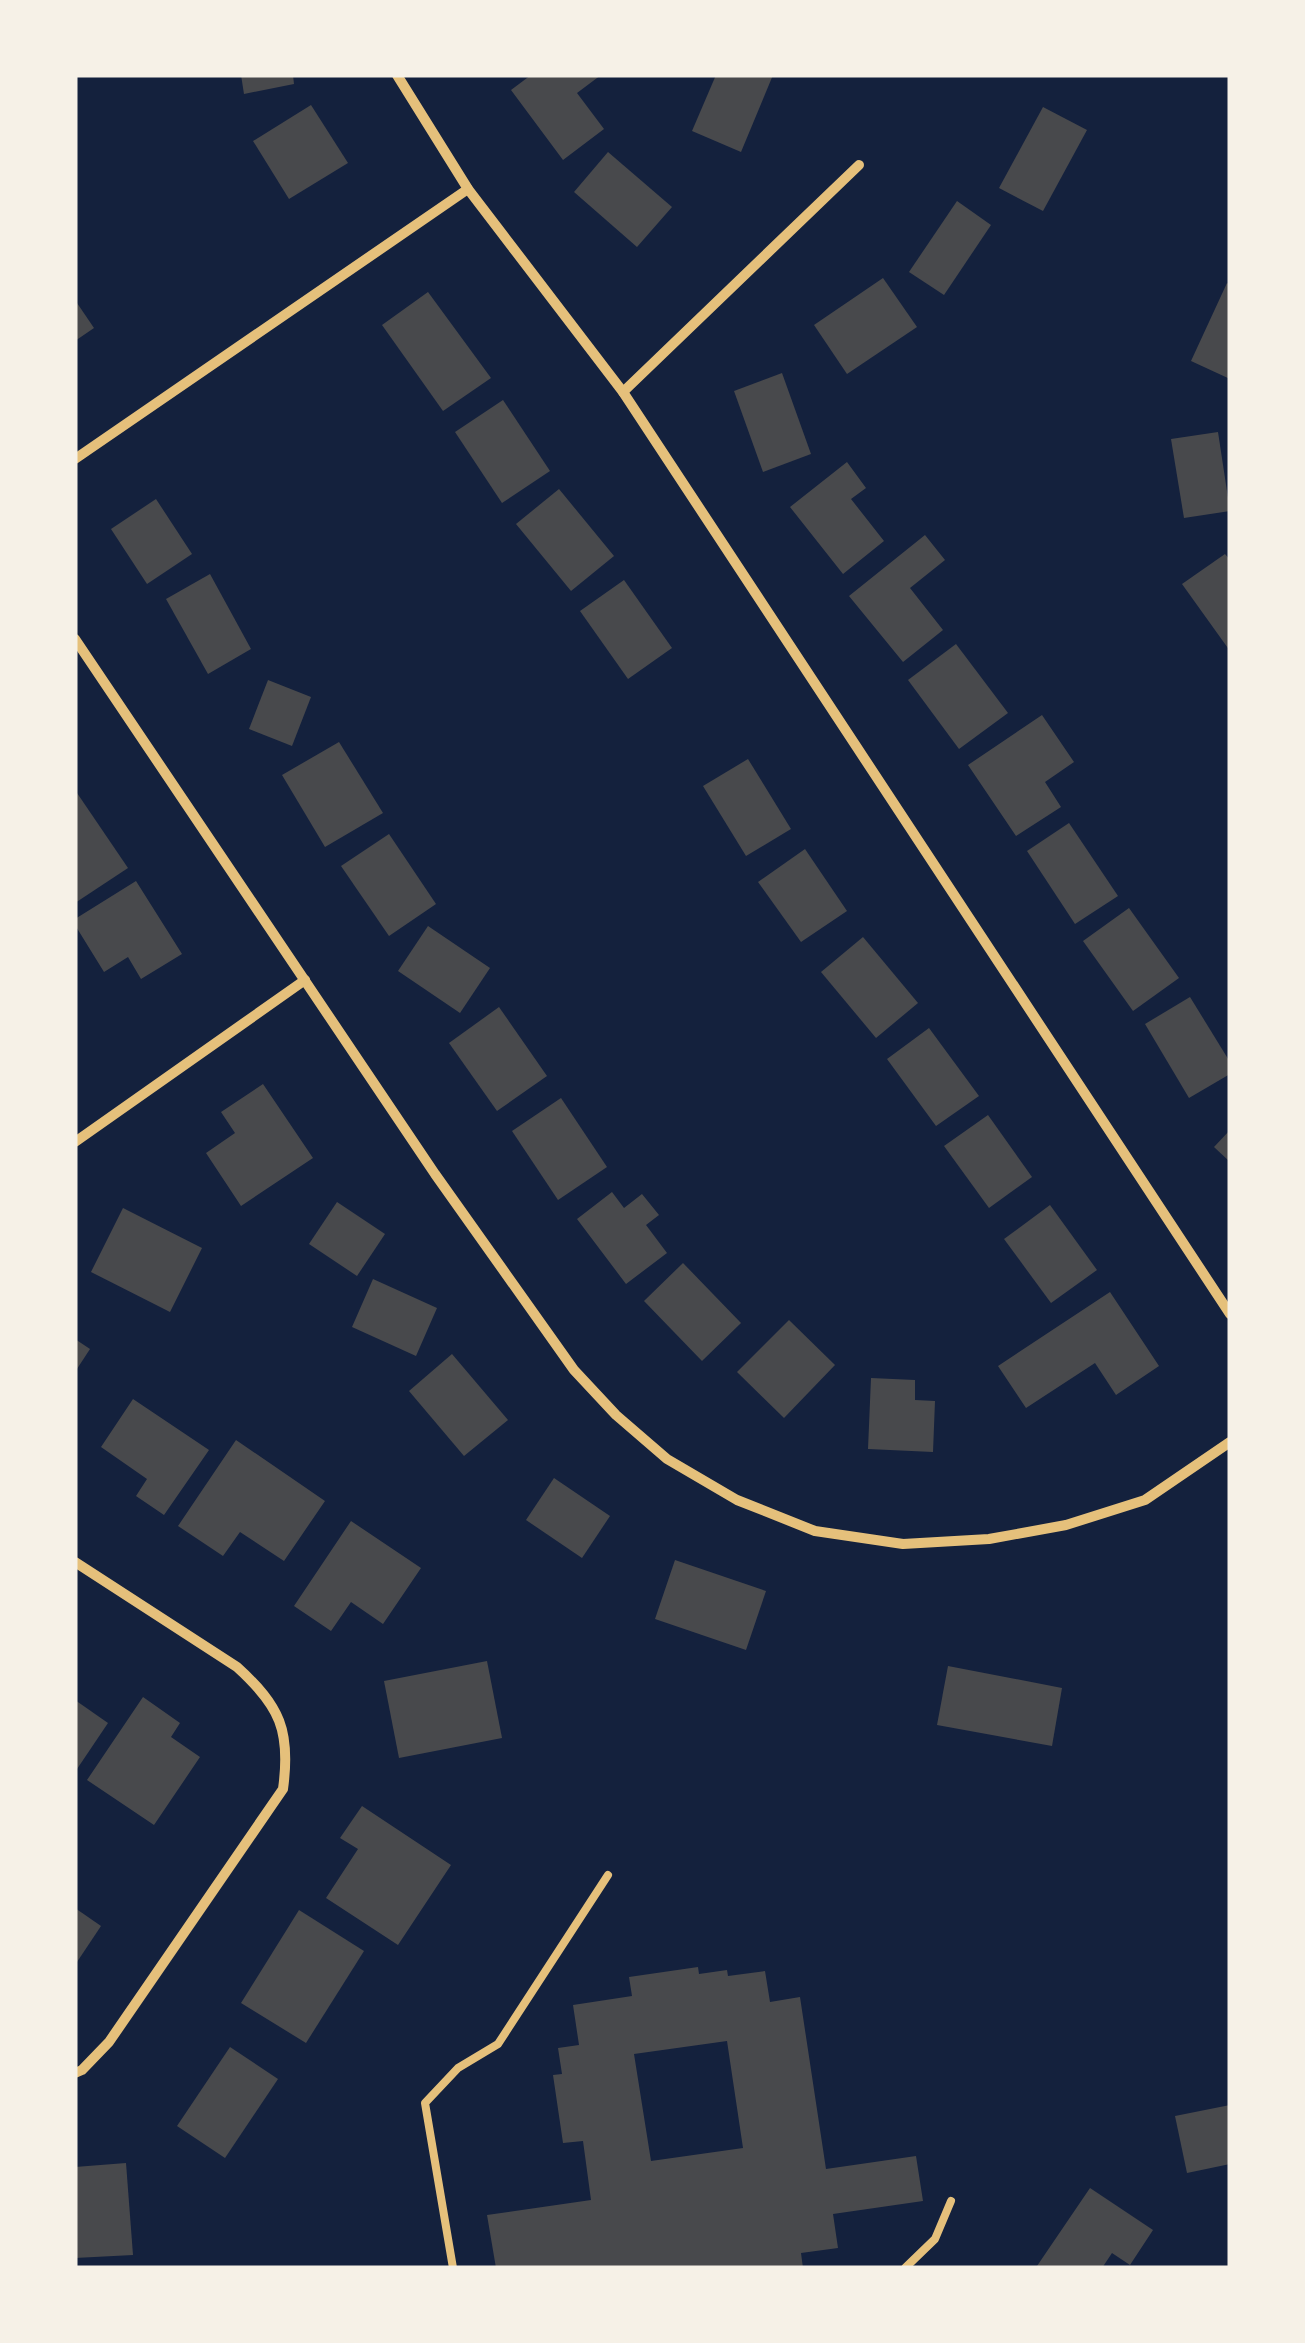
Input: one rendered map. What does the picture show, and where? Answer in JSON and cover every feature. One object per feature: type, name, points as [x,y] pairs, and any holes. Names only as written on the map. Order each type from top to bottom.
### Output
[{"type":"street","points":[[396,75],[468,189],[623,392],[1230,1314]]},
{"type":"street","points":[[623,392],[859,166]]},
{"type":"street","points":[[75,459],[468,189]]},
{"type":"street","points":[[75,639],[436,1174],[574,1370],[616,1416],[667,1459],[737,1500],[815,1531],[902,1544],[989,1540],[1066,1525],[1145,1500],[1230,1442]]},
{"type":"street","points":[[75,1142],[305,980]]},
{"type":"street","points":[[75,1562],[237,1667],[261,1688],[284,1734],[286,1762],[283,1789],[108,2042],[82,2070],[75,2072]]},
{"type":"lane","points":[[454,2268],[425,2103],[458,2068],[498,2044],[608,1876]]},
{"type":"lane","points":[[905,2268],[936,2239],[951,2202]]},
{"type":"building","points":[[241,75],[293,75],[294,84],[244,94]]},
{"type":"building","points":[[531,75],[601,75],[577,93],[604,129],[563,160],[511,90]]},
{"type":"building","points":[[716,75],[773,75],[741,152],[692,131]]},
{"type":"building","points":[[311,105],[348,163],[289,199],[253,141]]},
{"type":"building","points":[[1043,107],[1087,130],[1043,211],[999,188]]},
{"type":"building","points":[[608,152],[672,207],[637,247],[574,192]]},
{"type":"building","points":[[957,201],[991,225],[944,295],[909,272]]},
{"type":"building","points":[[883,278],[917,327],[847,374],[814,325]]},
{"type":"building","points":[[1227,283],[1230,285],[1230,379],[1191,361]]},
{"type":"building","points":[[428,292],[491,378],[443,411],[382,325]]},
{"type":"building","points":[[75,300],[94,328],[75,341]]},
{"type":"building","points":[[782,373],[811,454],[763,472],[734,391]]},
{"type":"building","points":[[503,400],[550,471],[502,503],[455,432]]},
{"type":"building","points":[[1218,432],[1230,511],[1184,518],[1171,439]]},
{"type":"building","points":[[847,462],[866,488],[851,499],[884,541],[843,574],[790,507]]},
{"type":"building","points":[[559,489],[614,556],[571,591],[516,524]]},
{"type":"building","points":[[156,499],[192,554],[147,584],[111,529]]},
{"type":"building","points":[[925,535],[945,560],[910,588],[943,630],[903,662],[849,596]]},
{"type":"building","points":[[1225,554],[1230,560],[1230,651],[1182,584]]},
{"type":"building","points":[[210,574],[251,649],[208,674],[166,599]]},
{"type":"building","points":[[624,580],[672,648],[628,679],[580,611]]},
{"type":"building","points":[[956,644],[1008,713],[959,749],[908,680]]},
{"type":"building","points":[[268,680],[311,697],[292,746],[249,729]]},
{"type":"building","points":[[1042,715],[1074,762],[1045,782],[1061,807],[1016,836],[968,765]]},
{"type":"building","points":[[339,742],[383,813],[325,847],[282,775]]},
{"type":"building","points":[[748,759],[791,829],[746,856],[703,786]]},
{"type":"building","points":[[75,790],[128,868],[75,903]]},
{"type":"building","points":[[1069,823],[1118,896],[1075,924],[1027,851]]},
{"type":"building","points":[[389,834],[436,904],[389,936],[341,866]]},
{"type":"building","points":[[805,849],[847,911],[801,942],[758,882]]},
{"type":"building","points":[[136,881],[182,954],[141,979],[128,957],[104,972],[75,925],[75,919]]},
{"type":"building","points":[[1129,908],[1179,978],[1133,1011],[1083,941]]},
{"type":"building","points":[[428,926],[490,968],[460,1013],[398,971]]},
{"type":"building","points":[[863,937],[918,1003],[876,1038],[821,972]]},
{"type":"building","points":[[1190,997],[1230,1062],[1230,1074],[1189,1098],[1145,1024]]},
{"type":"building","points":[[499,1007],[547,1076],[497,1111],[449,1043]]},
{"type":"building","points":[[929,1028],[979,1096],[936,1126],[887,1059]]},
{"type":"building","points":[[263,1084],[313,1158],[241,1206],[206,1153],[235,1133],[221,1112]]},
{"type":"building","points":[[561,1098],[607,1167],[558,1200],[512,1131]]},
{"type":"building","points":[[988,1115],[1032,1177],[989,1208],[944,1146]]},
{"type":"building","points":[[1230,1130],[1230,1162],[1214,1147]]},
{"type":"building","points":[[612,1192],[624,1208],[642,1194],[659,1215],[646,1225],[667,1253],[626,1284],[577,1219]]},
{"type":"building","points":[[337,1202],[385,1234],[357,1276],[309,1244]]},
{"type":"building","points":[[1050,1205],[1097,1270],[1051,1303],[1004,1239]]},
{"type":"building","points":[[123,1208],[202,1248],[170,1312],[91,1272]]},
{"type":"building","points":[[683,1263],[741,1323],[702,1361],[644,1301]]},
{"type":"building","points":[[373,1279],[437,1308],[416,1356],[352,1327]]},
{"type":"building","points":[[1110,1292],[1159,1366],[1116,1395],[1095,1363],[1026,1408],[998,1366]]},
{"type":"building","points":[[789,1320],[835,1365],[784,1418],[737,1372]]},
{"type":"building","points":[[75,1339],[90,1349],[75,1372]]},
{"type":"building","points":[[452,1354],[508,1420],[464,1456],[409,1391]]},
{"type":"building","points":[[871,1378],[915,1380],[915,1400],[935,1401],[933,1452],[868,1449]]},
{"type":"building","points":[[133,1399],[209,1450],[164,1515],[136,1496],[147,1479],[101,1447]]},
{"type":"building","points":[[236,1440],[325,1501],[284,1561],[240,1532],[223,1556],[178,1526]]},
{"type":"building","points":[[554,1478],[610,1516],[582,1558],[526,1520]]},
{"type":"building","points":[[351,1521],[421,1568],[383,1624],[351,1602],[331,1631],[294,1606]]},
{"type":"building","points":[[675,1560],[766,1591],[746,1650],[655,1619]]},
{"type":"building","points":[[487,1661],[502,1738],[399,1758],[384,1681]]},
{"type":"building","points":[[948,1666],[1062,1688],[1052,1746],[937,1725]]},
{"type":"building","points":[[143,1697],[180,1723],[171,1737],[200,1757],[154,1825],[87,1780]]},
{"type":"building","points":[[75,1700],[108,1723],[75,1772]]},
{"type":"building","points":[[362,1806],[451,1865],[398,1945],[326,1898],[358,1849],[340,1838]]},
{"type":"building","points":[[75,1908],[101,1926],[75,1965]]},
{"type":"building","points":[[299,1910],[364,1951],[306,2043],[241,2003]]},
{"type":"building","points":[[698,1967],[699,1974],[727,1970],[728,1976],[765,1971],[770,2002],[800,1997],[826,2169],[916,2156],[923,2201],[833,2214],[838,2248],[801,2253],[803,2268],[496,2268],[487,2215],[591,2200],[583,2141],[563,2143],[553,2075],[562,2074],[558,2048],[579,2045],[573,2005],[632,1996],[629,1977]],"holes":[[[727,2041],[743,2148],[651,2161],[634,2054]]]},
{"type":"building","points":[[230,2047],[278,2079],[225,2158],[177,2126]]},
{"type":"building","points":[[1230,2105],[1230,2164],[1187,2173],[1175,2116]]},
{"type":"building","points":[[126,2163],[133,2255],[75,2258],[75,2167]]},
{"type":"building","points":[[1090,2188],[1153,2230],[1130,2265],[1112,2253],[1102,2268],[1037,2266]]}]
